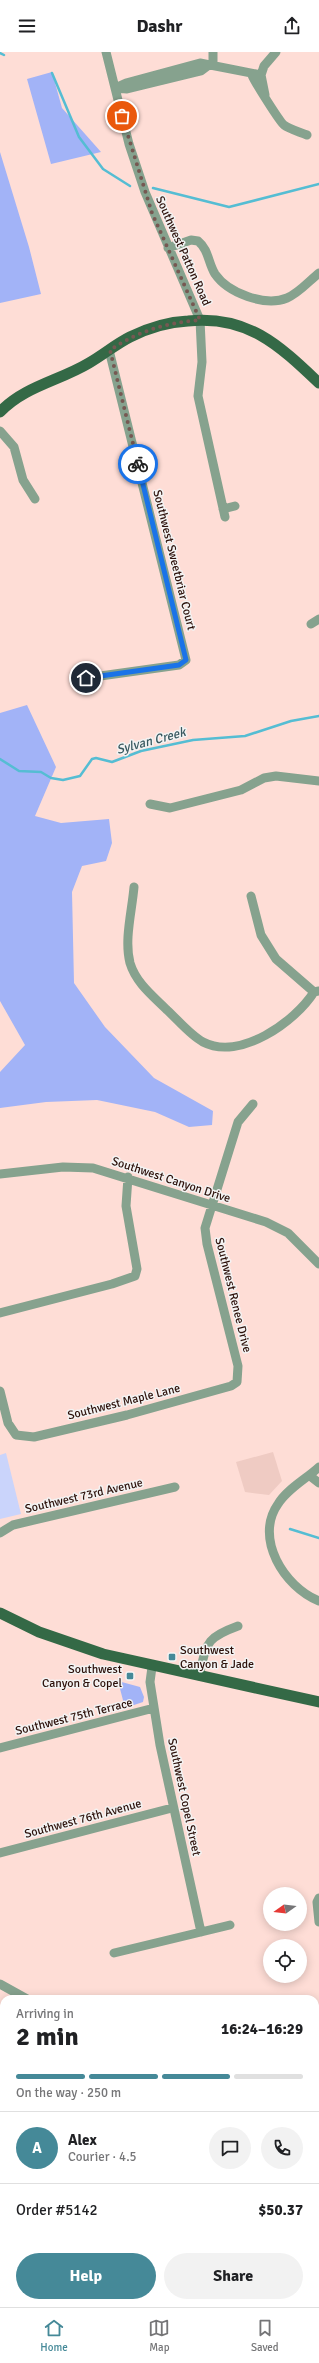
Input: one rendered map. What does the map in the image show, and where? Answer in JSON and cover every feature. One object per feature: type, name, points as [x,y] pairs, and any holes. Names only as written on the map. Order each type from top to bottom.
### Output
[{"type":"main road","points":[[0,412],[28,390],[82,366],[129,337],[156,327],[200,320],[225,321],[255,332],[289,355],[319,382]]},
{"type":"main road","points":[[0,1613],[39,1632],[81,1648],[152,1667],[319,1702]]},
{"type":"street","name":"Southwest Patton Road","points":[[106,52],[139,175],[152,213],[200,320],[202,362],[198,396],[224,513],[235,506]]},
{"type":"street","points":[[276,52],[259,72],[258,90],[265,95],[283,125],[307,134]]},
{"type":"street","points":[[115,88],[127,89],[159,78],[201,70],[207,64],[212,62],[213,53]]},
{"type":"street","points":[[207,64],[259,72]]},
{"type":"street","points":[[168,248],[191,240],[198,241],[203,246],[215,274],[227,287],[268,301],[288,298],[319,273]]},
{"type":"street","name":"Southwest Sweetbriar Court","points":[[86,678],[179,665],[186,660],[110,350]]},
{"type":"street","points":[[0,431],[14,447],[24,480],[36,499]]},
{"type":"street","points":[[150,804],[170,808],[241,790],[264,778],[276,776],[319,781]]},
{"type":"street","points":[[134,887],[128,944],[133,970],[144,988],[202,1042],[218,1047],[227,1047],[255,1040],[295,1015],[304,1007],[316,991],[276,959],[261,935],[251,896]]},
{"type":"street","name":"Southwest Renee Drive","points":[[237,1382],[238,1366],[206,1235],[212,1206],[238,1122],[253,1104]]},
{"type":"street","name":"Southwest Canyon Drive","points":[[0,1174],[83,1166],[128,1177],[212,1206],[266,1222],[288,1233],[319,1264]]},
{"type":"street","points":[[0,1313],[112,1284],[134,1276],[137,1269],[126,1206],[128,1177]]},
{"type":"street","name":"Southwest Maple Lane","points":[[0,1391],[8,1423],[16,1435],[34,1436],[126,1415],[231,1386],[237,1382]]},
{"type":"street","points":[[319,1468],[278,1503],[270,1524],[269,1536],[276,1559],[284,1572],[304,1592],[319,1601]]},
{"type":"street","points":[[310,1476],[319,1483]]},
{"type":"street","name":"Southwest 73rd Avenue","points":[[0,1533],[14,1525],[175,1487]]},
{"type":"street","points":[[199,1676],[210,1640],[216,1634],[238,1626]]},
{"type":"street","name":"Southwest Copel Street","points":[[152,1667],[150,1682],[172,1808],[201,1932]]},
{"type":"street","name":"Southwest 75th Terrace","points":[[0,1748],[154,1708]]},
{"type":"street","name":"Southwest 76th Avenue","points":[[0,1853],[172,1808]]},
{"type":"street","points":[[319,1898],[317,1902],[319,1922]]},
{"type":"street","points":[[114,1953],[230,1925]]},
{"type":"street","points":[[0,1984],[20,1995]]},
{"type":"shaded area","points":[[52,72],[62,108],[101,152],[51,164],[27,79]]},
{"type":"shaded area","points":[[0,152],[29,247],[41,294],[0,303]]},
{"type":"shaded area","points":[[27,705],[56,767],[35,816],[61,823],[109,819],[112,843],[106,861],[82,866],[72,892],[74,983],[105,1027],[154,1078],[213,1111],[212,1125],[189,1127],[155,1112],[97,1100],[46,1102],[0,1108],[0,1072],[25,1045],[0,1001],[0,713]]},
{"type":"shaded area","points":[[273,1452],[282,1481],[269,1495],[245,1492],[236,1462]]},
{"type":"shaded area","points":[[6,1453],[21,1514],[0,1519],[0,1455]]},
{"type":"shaded area","points":[[118,1681],[140,1687],[144,1697],[143,1702],[125,1708]]},
{"type":"waterway","points":[[0,53],[4,55]]},
{"type":"waterway","points":[[52,73],[79,137],[103,169],[130,186]]},
{"type":"waterway","points":[[153,188],[229,207],[319,184]]},
{"type":"waterway","name":"Sylvan Creek","points":[[0,759],[19,771],[41,772],[51,778],[63,780],[80,776],[92,759],[96,758],[112,762],[141,751],[193,740],[245,736],[291,721],[319,716]]},
{"type":"waterway","points":[[290,1529],[319,1538]]},
{"type":"way so far","points":[[122,116],[129,144],[152,213],[200,320],[165,324],[129,337],[110,350],[138,464]]},
{"type":"place","name":"Southwest Canyon & Jade","points":[[172,1657]]},
{"type":"place","name":"Southwest Canyon & Copel","points":[[130,1676]]},
{"type":"route","points":[[86,678],[179,665],[186,660],[138,464]]}]
